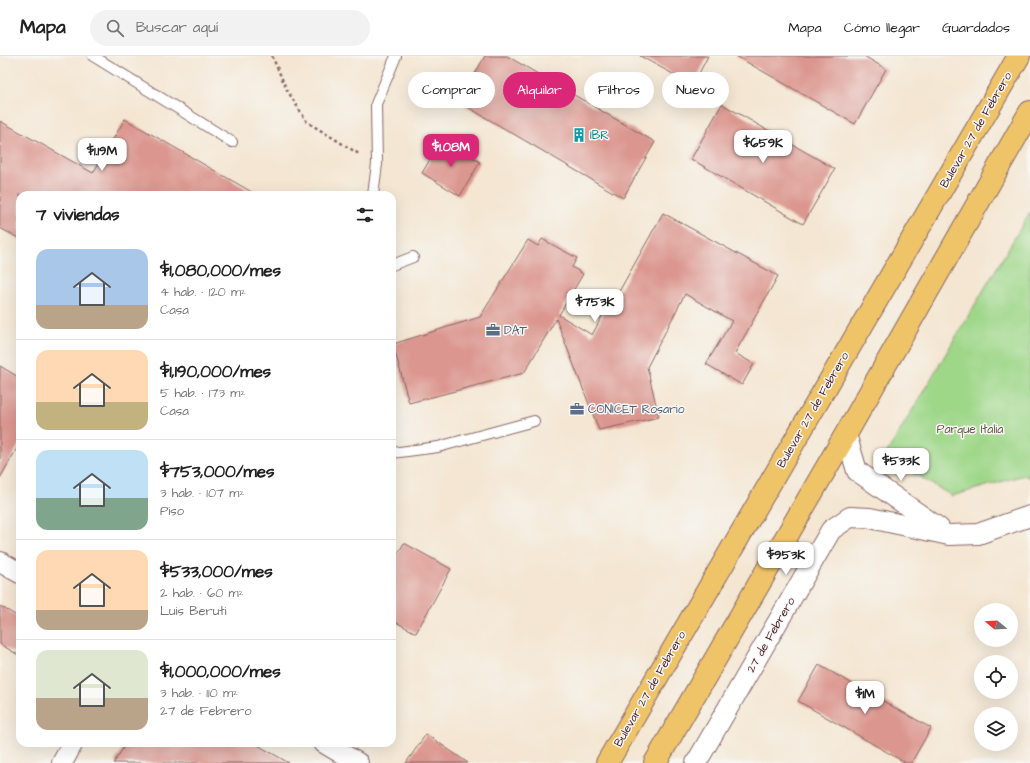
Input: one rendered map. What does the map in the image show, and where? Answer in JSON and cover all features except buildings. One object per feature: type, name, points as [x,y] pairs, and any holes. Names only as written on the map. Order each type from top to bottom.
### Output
[{"type":"main road","name":"Bulevar 27 de Febrero","points":[[607,763],[1019,56]]},
{"type":"main road","points":[[655,763],[846,434],[1030,112]]},
{"type":"street","points":[[846,434],[857,471],[949,535]]},
{"type":"street","name":"27 de Febrero","points":[[696,763],[831,530],[850,517],[870,518],[949,535],[978,534],[1030,516]]},
{"type":"street","points":[[0,562],[16,571]]},
{"type":"street","points":[[62,763],[71,747]]},
{"type":"street","points":[[331,747],[358,763]]},
{"type":"lane","points":[[93,56],[232,142]]},
{"type":"lane","points":[[374,191],[377,164],[376,104],[396,56]]},
{"type":"lane","points":[[396,263],[413,257]]},
{"type":"lane","points":[[396,452],[438,447],[534,421]]},
{"type":"path","points":[[272,56],[287,90],[307,122],[377,164]]},
{"type":"green space","name":"Parque Italia","points":[[1030,212],[1030,478],[1024,475],[952,496],[885,456]]},
{"type":"place","name":"IBR","points":[[579,135]]},
{"type":"place","name":"DAT","points":[[493,330]]},
{"type":"place","name":"CONICET Rosario","points":[[577,409]]}]
